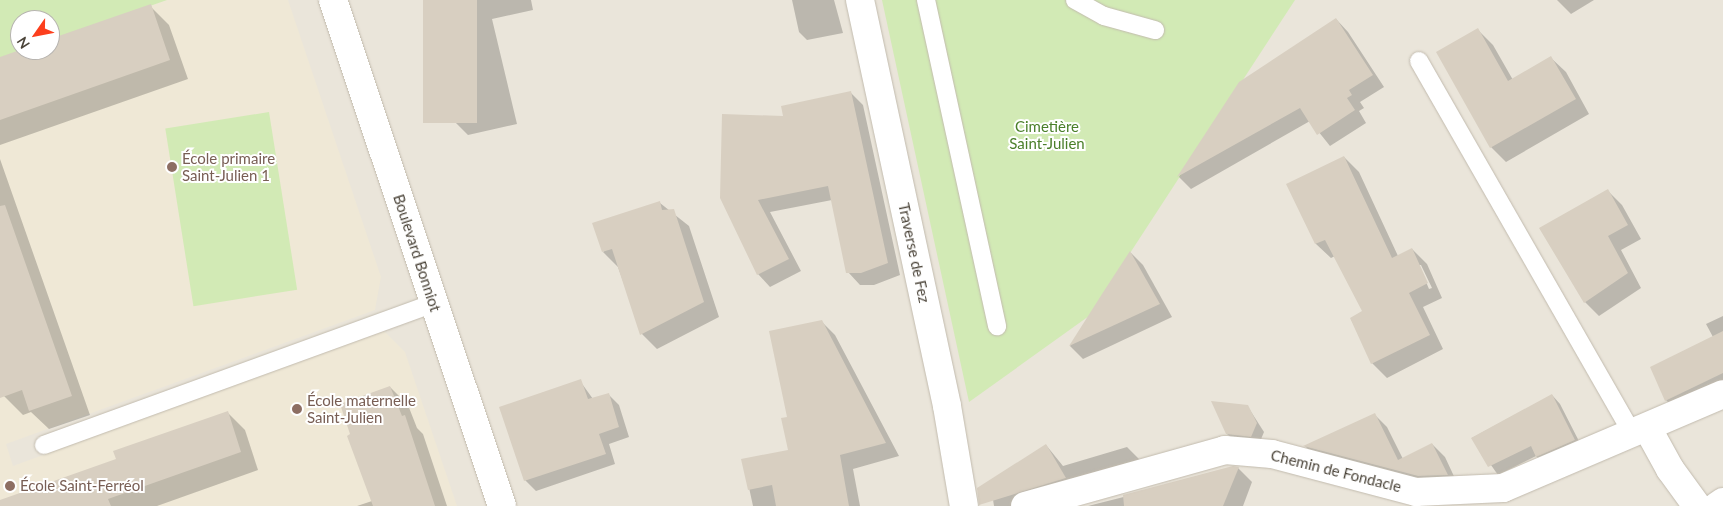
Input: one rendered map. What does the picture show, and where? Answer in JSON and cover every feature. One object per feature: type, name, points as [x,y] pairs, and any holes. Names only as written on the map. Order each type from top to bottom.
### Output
[{"type":"street","name":"Boulevard Bonniot","points":[[333,0],[502,506]]},
{"type":"street","name":"Traverse de Fez","points":[[860,0],[947,406],[964,506]]},
{"type":"street","name":"Chemin de Fondacle","points":[[1026,506],[1225,450],[1272,454],[1416,492],[1510,497],[1640,432],[1723,394]]},
{"type":"street","points":[[1640,432],[1670,468],[1697,506]]},
{"type":"street","points":[[1718,506],[1723,502]]},
{"type":"lane","points":[[926,0],[997,326]]},
{"type":"lane","points":[[1075,0],[1104,16],[1155,30]]},
{"type":"lane","points":[[1418,61],[1640,432]]},
{"type":"lane","points":[[44,445],[434,304]]},
{"type":"shaded area","points":[[0,0],[1723,0],[1723,506],[0,506]]},
{"type":"shaded area","name":"École primaire Saint-Julien 1","points":[[165,0],[288,0],[381,277],[375,310],[6,444],[13,466],[384,331],[405,352],[457,506],[0,506],[0,57],[10,56],[10,60],[60,60],[60,37]]},
{"type":"green space","points":[[0,0],[167,0],[60,37],[60,10],[10,10],[10,54],[0,59]]},
{"type":"green space","name":"Cimetière Saint-Julien","points":[[882,0],[1295,0],[1089,316],[969,402]]},
{"type":"green space","points":[[269,112],[297,290],[193,306],[165,128]]},
{"type":"building","points":[[423,0],[477,0],[477,123],[423,123]]},
{"type":"building","points":[[151,4],[170,60],[0,120],[0,57],[10,54],[10,60],[60,60],[60,36]]},
{"type":"building","points":[[1336,18],[1373,75],[1349,90],[1352,95],[1347,98],[1355,110],[1317,135],[1300,108],[1177,177],[1239,82]]},
{"type":"building","points":[[1478,28],[1508,81],[1551,56],[1576,99],[1490,148],[1436,52]]},
{"type":"building","points":[[851,91],[888,263],[861,273],[846,273],[828,186],[758,200],[789,259],[757,275],[720,198],[722,114],[783,116],[781,106]]},
{"type":"building","points":[[1344,156],[1392,258],[1412,248],[1428,283],[1409,293],[1430,335],[1371,364],[1350,318],[1362,311],[1325,240],[1315,244],[1286,184]]},
{"type":"building","points":[[1608,189],[1628,225],[1608,236],[1628,273],[1584,303],[1539,228]]},
{"type":"building","points":[[660,201],[662,210],[674,209],[704,302],[640,335],[612,249],[602,252],[592,223]]},
{"type":"building","points":[[5,205],[72,396],[29,411],[22,390],[0,398],[0,206]]},
{"type":"building","points":[[1130,251],[1160,304],[1069,346],[1102,294]]},
{"type":"building","points":[[822,320],[886,443],[840,455],[849,506],[776,506],[772,485],[748,490],[741,459],[788,450],[781,418],[787,417],[769,331]]},
{"type":"building","points":[[1723,331],[1723,373],[1665,401],[1650,367]]},
{"type":"building","points":[[581,379],[588,399],[609,393],[619,427],[599,434],[606,454],[524,481],[499,407]]},
{"type":"building","points":[[390,386],[402,416],[405,415],[435,506],[373,506],[347,436],[350,434],[340,404]]},
{"type":"building","points":[[1552,394],[1575,440],[1536,457],[1531,446],[1488,467],[1471,438]]},
{"type":"building","points":[[1211,401],[1248,405],[1257,423],[1251,437],[1226,434]]},
{"type":"building","points":[[228,411],[241,452],[108,499],[111,506],[0,506],[0,500],[116,459],[113,451]]},
{"type":"building","points":[[1375,413],[1398,460],[1432,443],[1448,475],[1418,476],[1303,446]]},
{"type":"building","points":[[1046,444],[1066,478],[979,505],[977,488]]},
{"type":"building","points":[[1233,466],[1239,467],[1223,506],[1124,506],[1123,495]]},
{"type":"place","name":"École primaire Saint-Julien 1","points":[[172,167]]},
{"type":"place","name":"École maternelle Saint-Julien","points":[[297,409]]},
{"type":"place","name":"École Saint-Ferréol","points":[[10,486]]}]
